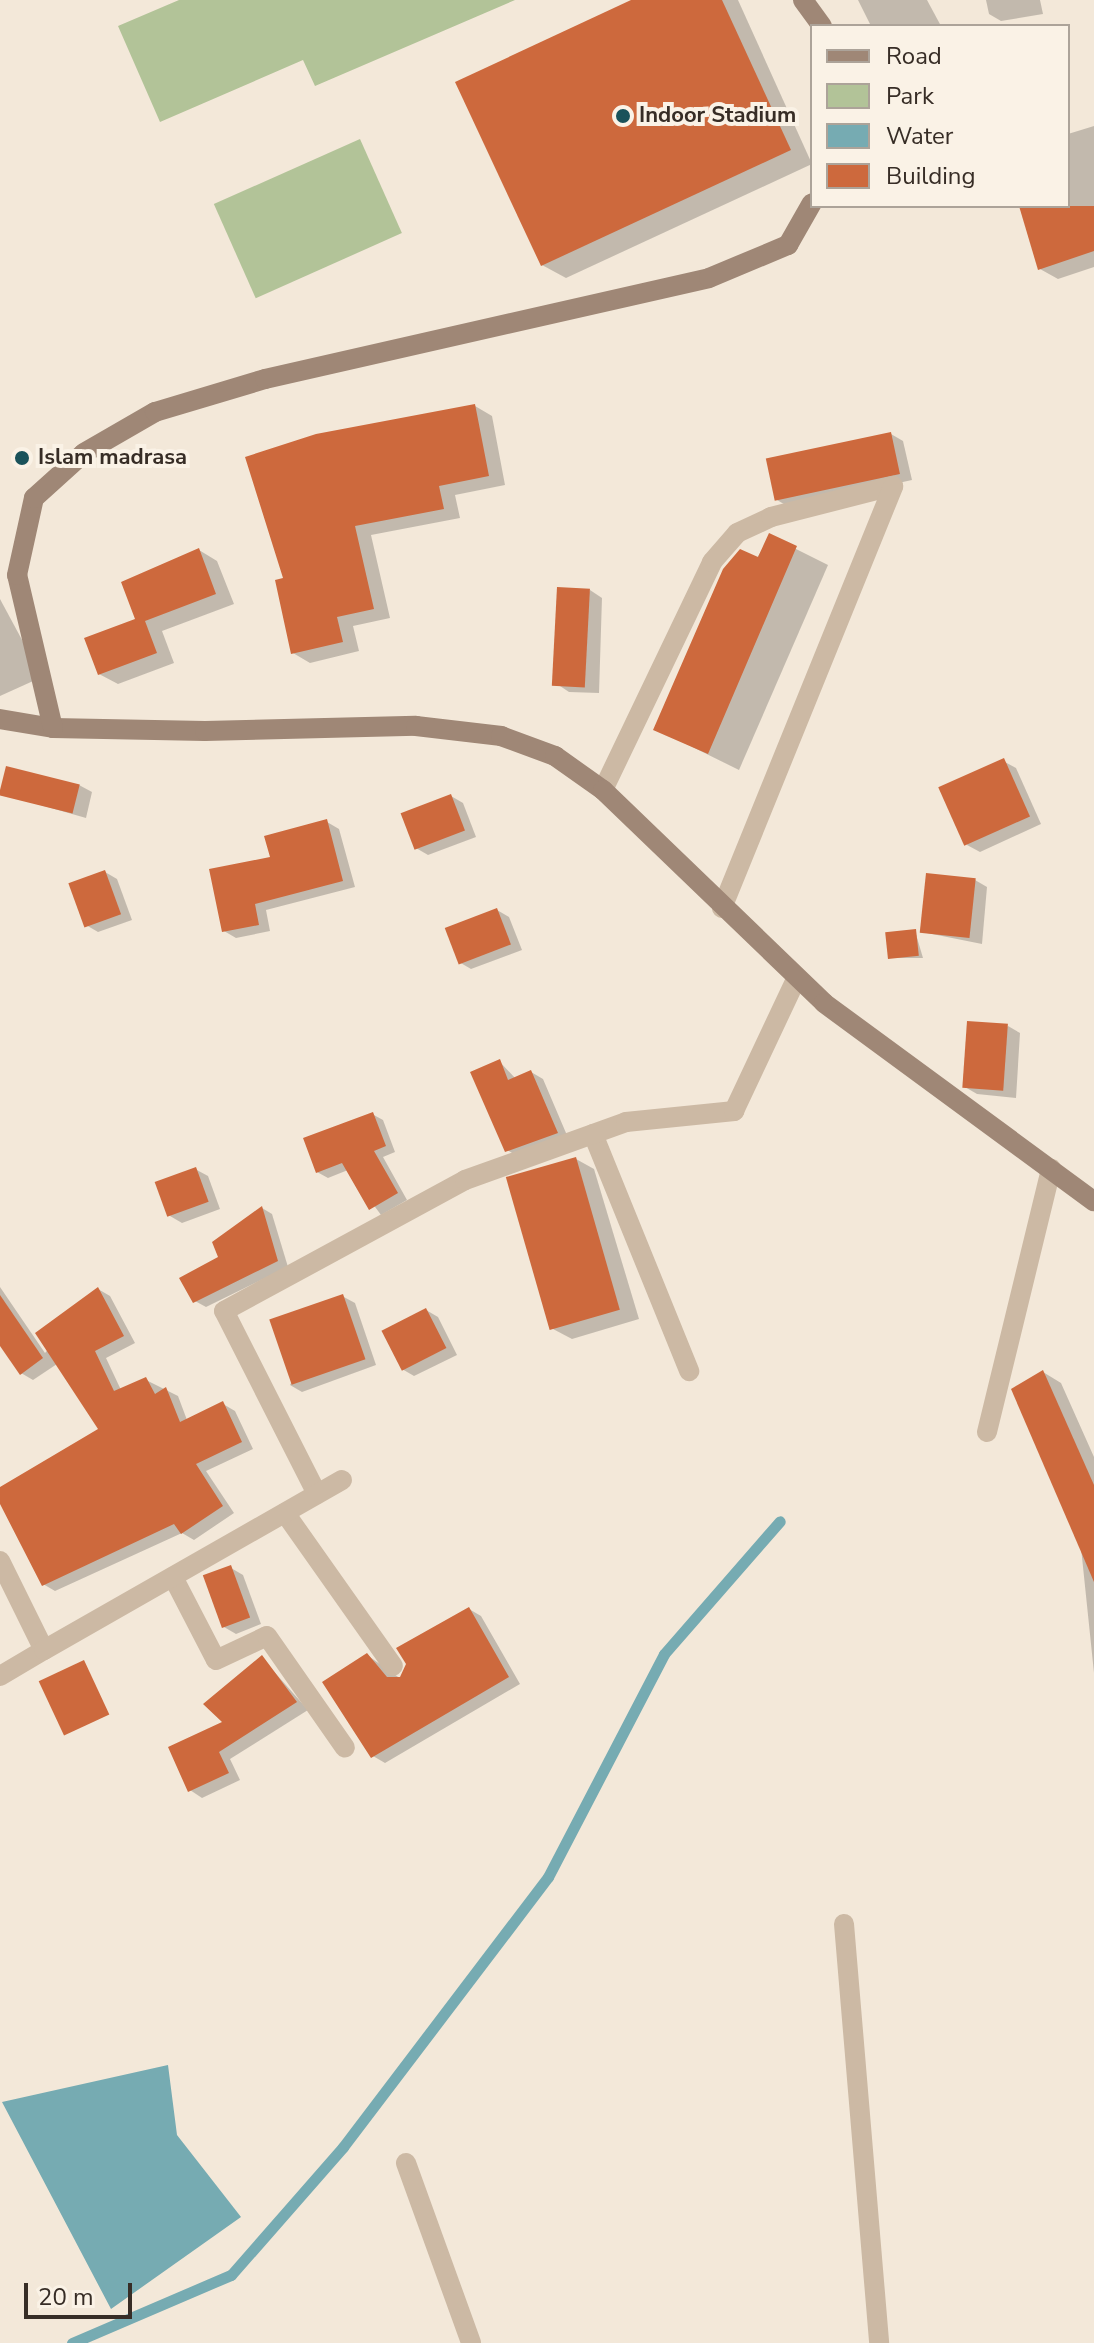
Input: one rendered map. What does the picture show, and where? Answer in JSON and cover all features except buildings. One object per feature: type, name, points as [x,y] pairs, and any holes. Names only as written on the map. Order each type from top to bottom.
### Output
[{"type":"main road","points":[[803,0],[821,24]]},
{"type":"main road","points":[[53,728],[17,575],[34,498],[84,453],[155,412],[265,379],[709,278],[788,245],[810,206]]},
{"type":"main road","points":[[0,719],[53,728],[445,729],[501,736],[555,756],[603,790],[796,979],[1094,1201]]},
{"type":"street","points":[[603,790],[712,562],[737,533],[771,517],[893,486],[722,908]]},
{"type":"street","points":[[317,1494],[224,1311],[465,1180],[626,1122],[734,1111],[796,979]]},
{"type":"street","points":[[593,1134],[689,1371]]},
{"type":"street","points":[[987,1432],[1051,1169]]},
{"type":"street","points":[[0,1676],[342,1480]]},
{"type":"street","points":[[285,1513],[393,1666]]},
{"type":"street","points":[[0,1561],[44,1650]]},
{"type":"street","points":[[173,1577],[216,1660],[267,1636],[345,1748]]},
{"type":"street","points":[[844,1924],[879,2343]]},
{"type":"street","points":[[406,2163],[471,2343]]},
{"type":"green space","points":[[179,0],[515,0],[315,86],[303,60],[160,122],[118,26]]},
{"type":"green space","points":[[360,139],[402,233],[256,298],[214,204]]},
{"type":"water","points":[[168,2065],[177,2135],[241,2217],[111,2309],[2,2102]]},
{"type":"waterway","points":[[72,2343],[231,2275],[343,2147],[548,1877],[664,1654],[780,1521]]},
{"type":"place","name":"Indoor Stadium","points":[[623,116]]},
{"type":"place","name":"Islam madrasa","points":[[22,458]]}]
